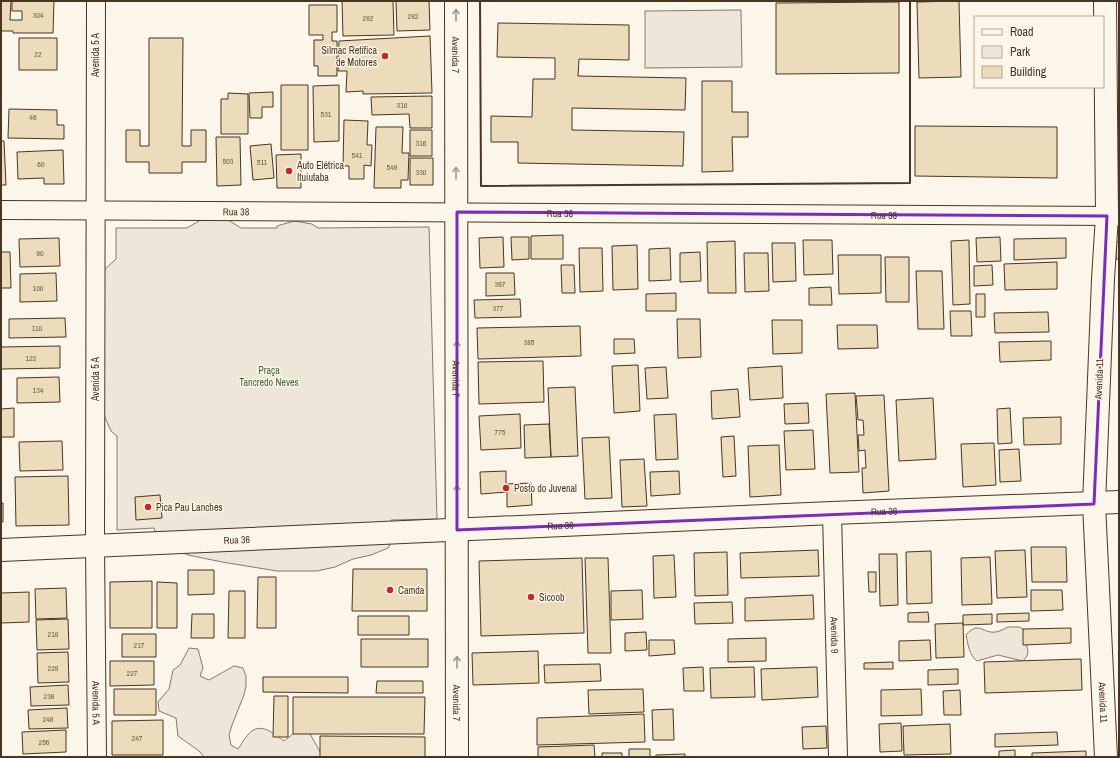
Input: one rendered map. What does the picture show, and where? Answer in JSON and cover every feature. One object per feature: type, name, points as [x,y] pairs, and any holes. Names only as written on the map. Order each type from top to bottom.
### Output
[{"type":"street","name":"Avenida 5 A","points":[[96,1],[95,546],[97,757]]},
{"type":"street","name":"Avenida 7","points":[[456,1],[457,757]]},
{"type":"street","name":"Avenida 11","points":[[1105,1],[1113,216],[1103,279],[1094,504],[1106,757]]},
{"type":"street","name":"Rua 38","points":[[1,210],[1113,216]]},
{"type":"street","name":"Rua 36","points":[[1,550],[832,513],[1119,502]]},
{"type":"street","name":"Avenida 9","points":[[832,513],[838,757]]},
{"type":"highlighted area","points":[[457,212],[1107,216],[1094,504],[457,530]]},
{"type":"green space","points":[[741,10],[742,67],[645,68],[645,11]]},
{"type":"green space","name":"Praça Tancredo Neves","points":[[209,215],[225,218],[241,228],[277,228],[277,226],[294,221],[312,224],[318,228],[429,227],[437,519],[391,520],[396,534],[388,548],[371,555],[353,559],[335,567],[317,571],[277,571],[222,562],[188,555],[171,548],[157,537],[154,528],[117,530],[117,436],[111,431],[103,413],[104,270],[116,259],[116,228],[187,228]]},
{"type":"green space","points":[[1008,627],[1019,627],[1023,629],[1028,651],[1027,656],[1023,661],[998,655],[977,661],[974,659],[969,649],[966,635],[970,631],[974,628],[978,628],[996,632]]},
{"type":"green space","points":[[189,648],[198,649],[203,668],[200,676],[209,680],[234,666],[243,668],[246,676],[246,686],[229,735],[231,745],[238,749],[252,731],[260,728],[273,733],[284,741],[300,729],[309,732],[323,757],[204,757],[199,751],[178,736],[176,718],[159,711],[158,702],[169,689],[173,670],[180,665]]},
{"type":"building","points":[[1,1],[11,1],[10,20],[22,20],[22,11],[12,11],[12,1],[54,1],[53,33],[13,33],[13,31],[1,31]]},
{"type":"building","points":[[342,1],[393,1],[394,35],[343,36]]},
{"type":"building","points":[[396,1],[429,1],[430,30],[397,31]]},
{"type":"building","points":[[959,1],[961,77],[919,78],[917,2]]},
{"type":"building","points":[[899,2],[899,73],[776,74],[776,3]]},
{"type":"building","points":[[309,5],[337,5],[337,32],[332,32],[332,41],[337,41],[337,76],[318,76],[318,66],[314,66],[314,40],[323,40],[323,35],[309,35]]},
{"type":"building","points":[[498,23],[629,25],[629,60],[579,59],[578,76],[686,78],[685,110],[572,108],[572,130],[684,132],[683,166],[518,163],[518,142],[491,142],[491,116],[532,117],[533,79],[555,79],[555,58],[497,57]]},
{"type":"building","name":"Silmac Retífica de Motores","points":[[430,36],[432,93],[363,94],[363,91],[346,92],[347,71],[338,71],[339,41]]},
{"type":"building","points":[[19,38],[57,38],[57,70],[19,70]]},
{"type":"building","points":[[149,38],[183,38],[182,146],[191,146],[191,130],[206,130],[206,162],[182,162],[182,173],[149,173],[149,162],[126,162],[126,130],[140,130],[140,146],[149,146]]},
{"type":"building","points":[[702,81],[732,81],[732,112],[748,112],[748,137],[732,137],[733,171],[702,172]]},
{"type":"building","points":[[281,85],[308,85],[308,150],[281,150]]},
{"type":"building","points":[[339,85],[339,141],[314,142],[313,86]]},
{"type":"building","points":[[273,92],[273,107],[262,107],[262,118],[250,118],[249,93]]},
{"type":"building","points":[[228,93],[248,94],[248,134],[221,134],[221,99],[228,99]]},
{"type":"building","points":[[432,96],[432,128],[410,128],[409,114],[372,115],[371,97]]},
{"type":"building","points":[[9,109],[57,110],[57,125],[64,125],[64,139],[8,138]]},
{"type":"building","points":[[344,120],[368,121],[367,145],[372,145],[371,166],[364,165],[364,179],[349,179],[349,166],[343,166]]},
{"type":"building","points":[[915,126],[1057,127],[1057,178],[915,176]]},
{"type":"building","points":[[376,127],[403,127],[402,153],[409,153],[408,180],[401,180],[401,188],[374,188]]},
{"type":"building","points":[[410,130],[432,130],[432,156],[410,156]]},
{"type":"building","points":[[216,137],[240,137],[241,185],[217,186]]},
{"type":"building","points":[[1,141],[4,141],[6,185],[1,185]]},
{"type":"building","points":[[271,144],[274,178],[253,180],[250,146]]},
{"type":"building","points":[[63,150],[64,184],[44,184],[44,178],[18,179],[17,152]]},
{"type":"building","name":"Auto Elétrica Ituiutaba","points":[[301,154],[301,188],[277,188],[276,155]]},
{"type":"building","points":[[410,158],[433,158],[433,185],[410,185]]},
{"type":"building","points":[[563,235],[563,259],[531,259],[531,236]]},
{"type":"building","points":[[503,237],[504,267],[480,268],[479,238]]},
{"type":"building","points":[[511,237],[529,237],[529,259],[512,260]]},
{"type":"building","points":[[1000,237],[1001,261],[977,262],[976,238]]},
{"type":"building","points":[[59,238],[60,266],[20,267],[19,239]]},
{"type":"building","points":[[1066,238],[1066,258],[1014,260],[1014,239]]},
{"type":"building","points":[[803,240],[832,240],[833,274],[804,275]]},
{"type":"building","points":[[969,240],[970,304],[953,305],[951,241]]},
{"type":"building","points":[[735,241],[736,293],[708,293],[707,242]]},
{"type":"building","points":[[1116,242],[1119,242],[1119,259],[1116,259]]},
{"type":"building","points":[[772,243],[795,243],[796,281],[773,282]]},
{"type":"building","points":[[637,245],[638,289],[613,290],[612,246]]},
{"type":"building","points":[[579,248],[602,248],[603,291],[580,292]]},
{"type":"building","points":[[670,248],[671,280],[649,281],[649,249]]},
{"type":"building","points":[[1,252],[10,252],[11,288],[1,288]]},
{"type":"building","points":[[700,252],[701,281],[680,282],[680,253]]},
{"type":"building","points":[[744,253],[768,253],[769,291],[745,292]]},
{"type":"building","points":[[838,255],[881,255],[881,293],[839,294]]},
{"type":"building","points":[[885,257],[909,257],[909,302],[886,302]]},
{"type":"building","points":[[1057,262],[1057,289],[1005,290],[1004,264]]},
{"type":"building","points":[[561,265],[574,265],[575,293],[562,293]]},
{"type":"building","points":[[992,265],[993,285],[974,286],[974,266]]},
{"type":"building","points":[[916,271],[942,271],[944,329],[918,329]]},
{"type":"building","points":[[56,273],[57,301],[20,302],[20,274]]},
{"type":"building","points":[[486,273],[514,273],[515,295],[486,296]]},
{"type":"building","points":[[831,287],[832,305],[809,305],[809,288]]},
{"type":"building","points":[[676,293],[676,311],[646,311],[646,294]]},
{"type":"building","points":[[976,294],[985,294],[985,317],[976,317]]},
{"type":"building","points":[[520,299],[521,317],[475,318],[474,300]]},
{"type":"building","points":[[950,311],[971,311],[972,336],[951,336]]},
{"type":"building","points":[[1048,312],[1049,332],[995,333],[994,313]]},
{"type":"building","points":[[65,318],[66,337],[9,338],[9,319]]},
{"type":"building","points":[[677,319],[700,319],[701,357],[678,358]]},
{"type":"building","points":[[772,320],[802,320],[802,353],[773,354]]},
{"type":"building","points":[[837,325],[877,325],[878,348],[838,349]]},
{"type":"building","points":[[580,326],[581,356],[478,359],[477,328]]},
{"type":"building","points":[[614,339],[634,339],[635,353],[614,354]]},
{"type":"building","points":[[1051,341],[1051,360],[1000,362],[999,342]]},
{"type":"building","points":[[60,346],[60,368],[1,369],[1,347]]},
{"type":"building","points":[[543,361],[544,402],[479,404],[478,362]]},
{"type":"building","points":[[638,365],[640,411],[614,413],[612,366]]},
{"type":"building","points":[[782,366],[783,398],[750,400],[748,368]]},
{"type":"building","points":[[666,367],[668,398],[647,399],[645,368]]},
{"type":"building","points":[[59,377],[60,402],[17,403],[17,378]]},
{"type":"building","points":[[575,387],[578,456],[551,457],[548,388]]},
{"type":"building","points":[[738,389],[740,417],[712,419],[711,391]]},
{"type":"building","points":[[855,393],[859,472],[830,473],[826,394]]},
{"type":"building","points":[[884,395],[889,491],[863,493],[862,468],[866,468],[865,450],[859,451],[858,435],[864,435],[863,420],[858,420],[856,396]]},
{"type":"building","points":[[933,398],[936,459],[899,461],[896,400]]},
{"type":"building","points":[[808,403],[809,423],[785,424],[784,404]]},
{"type":"building","points":[[14,408],[14,437],[1,437],[1,409]]},
{"type":"building","points":[[1010,408],[1012,443],[998,444],[997,409]]},
{"type":"building","points":[[520,414],[521,448],[481,450],[479,416]]},
{"type":"building","points":[[676,414],[678,459],[656,460],[654,415]]},
{"type":"building","points":[[1061,417],[1061,444],[1024,445],[1023,418]]},
{"type":"building","points":[[549,424],[551,457],[525,458],[524,425]]},
{"type":"building","points":[[813,430],[815,469],[786,470],[784,431]]},
{"type":"building","points":[[734,436],[736,476],[723,477],[721,437]]},
{"type":"building","points":[[609,437],[612,498],[585,499],[582,438]]},
{"type":"building","points":[[62,441],[63,470],[20,471],[19,442]]},
{"type":"building","points":[[994,443],[996,485],[963,487],[961,444]]},
{"type":"building","points":[[779,445],[781,495],[750,497],[748,446]]},
{"type":"building","points":[[1019,449],[1021,481],[1000,482],[999,450]]},
{"type":"building","points":[[644,459],[647,506],[622,507],[620,460]]},
{"type":"building","name":"Posto do Juvenal","points":[[506,471],[506,484],[531,483],[532,505],[507,507],[507,492],[481,494],[480,472]]},
{"type":"building","points":[[679,471],[680,494],[651,496],[650,472]]},
{"type":"building","points":[[68,476],[69,525],[16,526],[15,477]]},
{"type":"building","name":"Pica Pau Lanches","points":[[160,495],[162,518],[136,520],[135,497]]},
{"type":"building","points":[[1,503],[3,503],[3,522],[1,522]]},
{"type":"building","points":[[1031,547],[1066,547],[1067,582],[1032,582]]},
{"type":"building","points":[[818,550],[819,576],[741,578],[740,553]]},
{"type":"building","points":[[1025,550],[1027,597],[997,598],[995,551]]},
{"type":"building","points":[[931,551],[932,603],[907,604],[906,552]]},
{"type":"building","points":[[727,552],[728,595],[695,596],[694,553]]},
{"type":"building","points":[[879,554],[897,554],[898,605],[880,606]]},
{"type":"building","points":[[674,555],[676,597],[654,598],[653,556]]},
{"type":"building","points":[[990,557],[992,604],[962,605],[961,558]]},
{"type":"building","name":"Sicoob","points":[[582,558],[584,633],[481,636],[479,561]]},
{"type":"building","points":[[585,558],[608,558],[611,653],[588,653]]},
{"type":"building","name":"Camda","points":[[353,569],[427,569],[427,611],[352,611]]},
{"type":"building","points":[[188,570],[214,570],[214,594],[188,595]]},
{"type":"building","points":[[868,572],[876,572],[876,592],[869,592]]},
{"type":"building","points":[[258,577],[276,577],[276,628],[257,628]]},
{"type":"building","points":[[152,581],[152,628],[110,628],[110,582]]},
{"type":"building","points":[[157,582],[177,583],[177,628],[157,628]]},
{"type":"building","points":[[66,588],[67,618],[36,619],[35,589]]},
{"type":"building","points":[[642,590],[643,619],[611,620],[611,591]]},
{"type":"building","points":[[1031,590],[1062,590],[1063,610],[1031,611]]},
{"type":"building","points":[[229,591],[245,591],[245,638],[228,638]]},
{"type":"building","points":[[29,592],[29,622],[1,623],[1,593]]},
{"type":"building","points":[[813,595],[814,619],[745,621],[745,598]]},
{"type":"building","points":[[732,602],[733,623],[695,624],[694,603]]},
{"type":"building","points":[[928,612],[929,622],[908,622],[908,613]]},
{"type":"building","points":[[1029,613],[1029,621],[997,622],[997,614]]},
{"type":"building","points":[[192,614],[214,614],[214,638],[191,638]]},
{"type":"building","points":[[992,614],[992,624],[963,625],[963,615]]},
{"type":"building","points":[[358,616],[409,616],[409,635],[358,635]]},
{"type":"building","points":[[68,619],[69,649],[37,650],[36,620]]},
{"type":"building","points":[[963,623],[964,657],[936,658],[935,624]]},
{"type":"building","points":[[1071,628],[1071,643],[1023,645],[1023,629]]},
{"type":"building","points":[[646,632],[647,650],[625,651],[625,633]]},
{"type":"building","points":[[122,634],[156,634],[156,657],[122,657]]},
{"type":"building","points":[[766,638],[766,661],[728,662],[728,639]]},
{"type":"building","points":[[361,639],[428,639],[428,667],[361,667]]},
{"type":"building","points":[[649,640],[674,640],[675,654],[649,656]]},
{"type":"building","points":[[930,640],[931,660],[899,661],[899,641]]},
{"type":"building","points":[[538,651],[539,683],[473,685],[472,653]]},
{"type":"building","points":[[68,652],[69,682],[38,683],[37,653]]},
{"type":"building","points":[[1081,659],[1082,690],[985,693],[984,662]]},
{"type":"building","points":[[110,661],[154,661],[154,685],[110,686]]},
{"type":"building","points":[[893,662],[893,669],[864,669],[864,663]]},
{"type":"building","points":[[600,664],[601,681],[545,683],[544,665]]},
{"type":"building","points":[[703,667],[704,691],[684,691],[683,668]]},
{"type":"building","points":[[754,667],[755,697],[711,698],[710,668]]},
{"type":"building","points":[[817,667],[818,697],[762,700],[761,669]]},
{"type":"building","points":[[958,669],[958,684],[928,685],[928,670]]},
{"type":"building","points":[[263,677],[348,677],[348,693],[263,692]]},
{"type":"building","points":[[377,681],[423,681],[423,693],[376,693]]},
{"type":"building","points":[[68,685],[69,705],[31,706],[30,687]]},
{"type":"building","points":[[114,689],[156,689],[156,715],[114,715]]},
{"type":"building","points":[[643,689],[644,712],[589,714],[588,690]]},
{"type":"building","points":[[921,689],[922,715],[881,716],[881,690]]},
{"type":"building","points":[[960,690],[961,715],[944,715],[943,691]]},
{"type":"building","points":[[274,696],[288,696],[288,737],[273,737]]},
{"type":"building","points":[[293,697],[425,697],[424,734],[293,734]]},
{"type":"building","points":[[67,708],[68,728],[29,729],[28,710]]},
{"type":"building","points":[[673,709],[674,740],[653,740],[652,710]]},
{"type":"building","points":[[644,714],[645,742],[537,745],[537,718]]},
{"type":"building","points":[[163,720],[163,755],[112,755],[112,721]]},
{"type":"building","points":[[901,723],[902,751],[880,752],[879,724]]},
{"type":"building","points":[[950,724],[951,754],[904,755],[903,726]]},
{"type":"building","points":[[826,726],[827,748],[803,749],[802,727]]},
{"type":"building","points":[[66,730],[66,752],[23,754],[22,732]]},
{"type":"building","points":[[1057,732],[1058,745],[995,747],[995,734]]},
{"type":"building","points":[[320,736],[425,737],[425,757],[320,757]]},
{"type":"building","points":[[594,745],[595,757],[538,757],[538,747]]},
{"type":"building","points":[[629,749],[650,749],[650,757],[629,757]]},
{"type":"building","points":[[1015,750],[1015,757],[999,757],[999,751]]},
{"type":"building","points":[[1086,751],[1086,757],[1032,757],[1032,753]]},
{"type":"building","points":[[602,753],[622,753],[622,757],[602,757]]},
{"type":"building","points":[[685,754],[685,757],[656,757],[656,755]]},
{"type":"wall","points":[[480,1],[481,186],[910,183],[910,1]]},
{"type":"place","name":"Silmac Retífica de Motores","points":[[385,56]]},
{"type":"place","name":"Auto Elétrica Ituiutaba","points":[[289,171]]},
{"type":"place","name":"Posto do Juvenal","points":[[506,488]]},
{"type":"place","name":"Pica Pau Lanches","points":[[148,507]]},
{"type":"place","name":"Camda","points":[[390,590]]},
{"type":"place","name":"Sicoob","points":[[531,597]]}]
